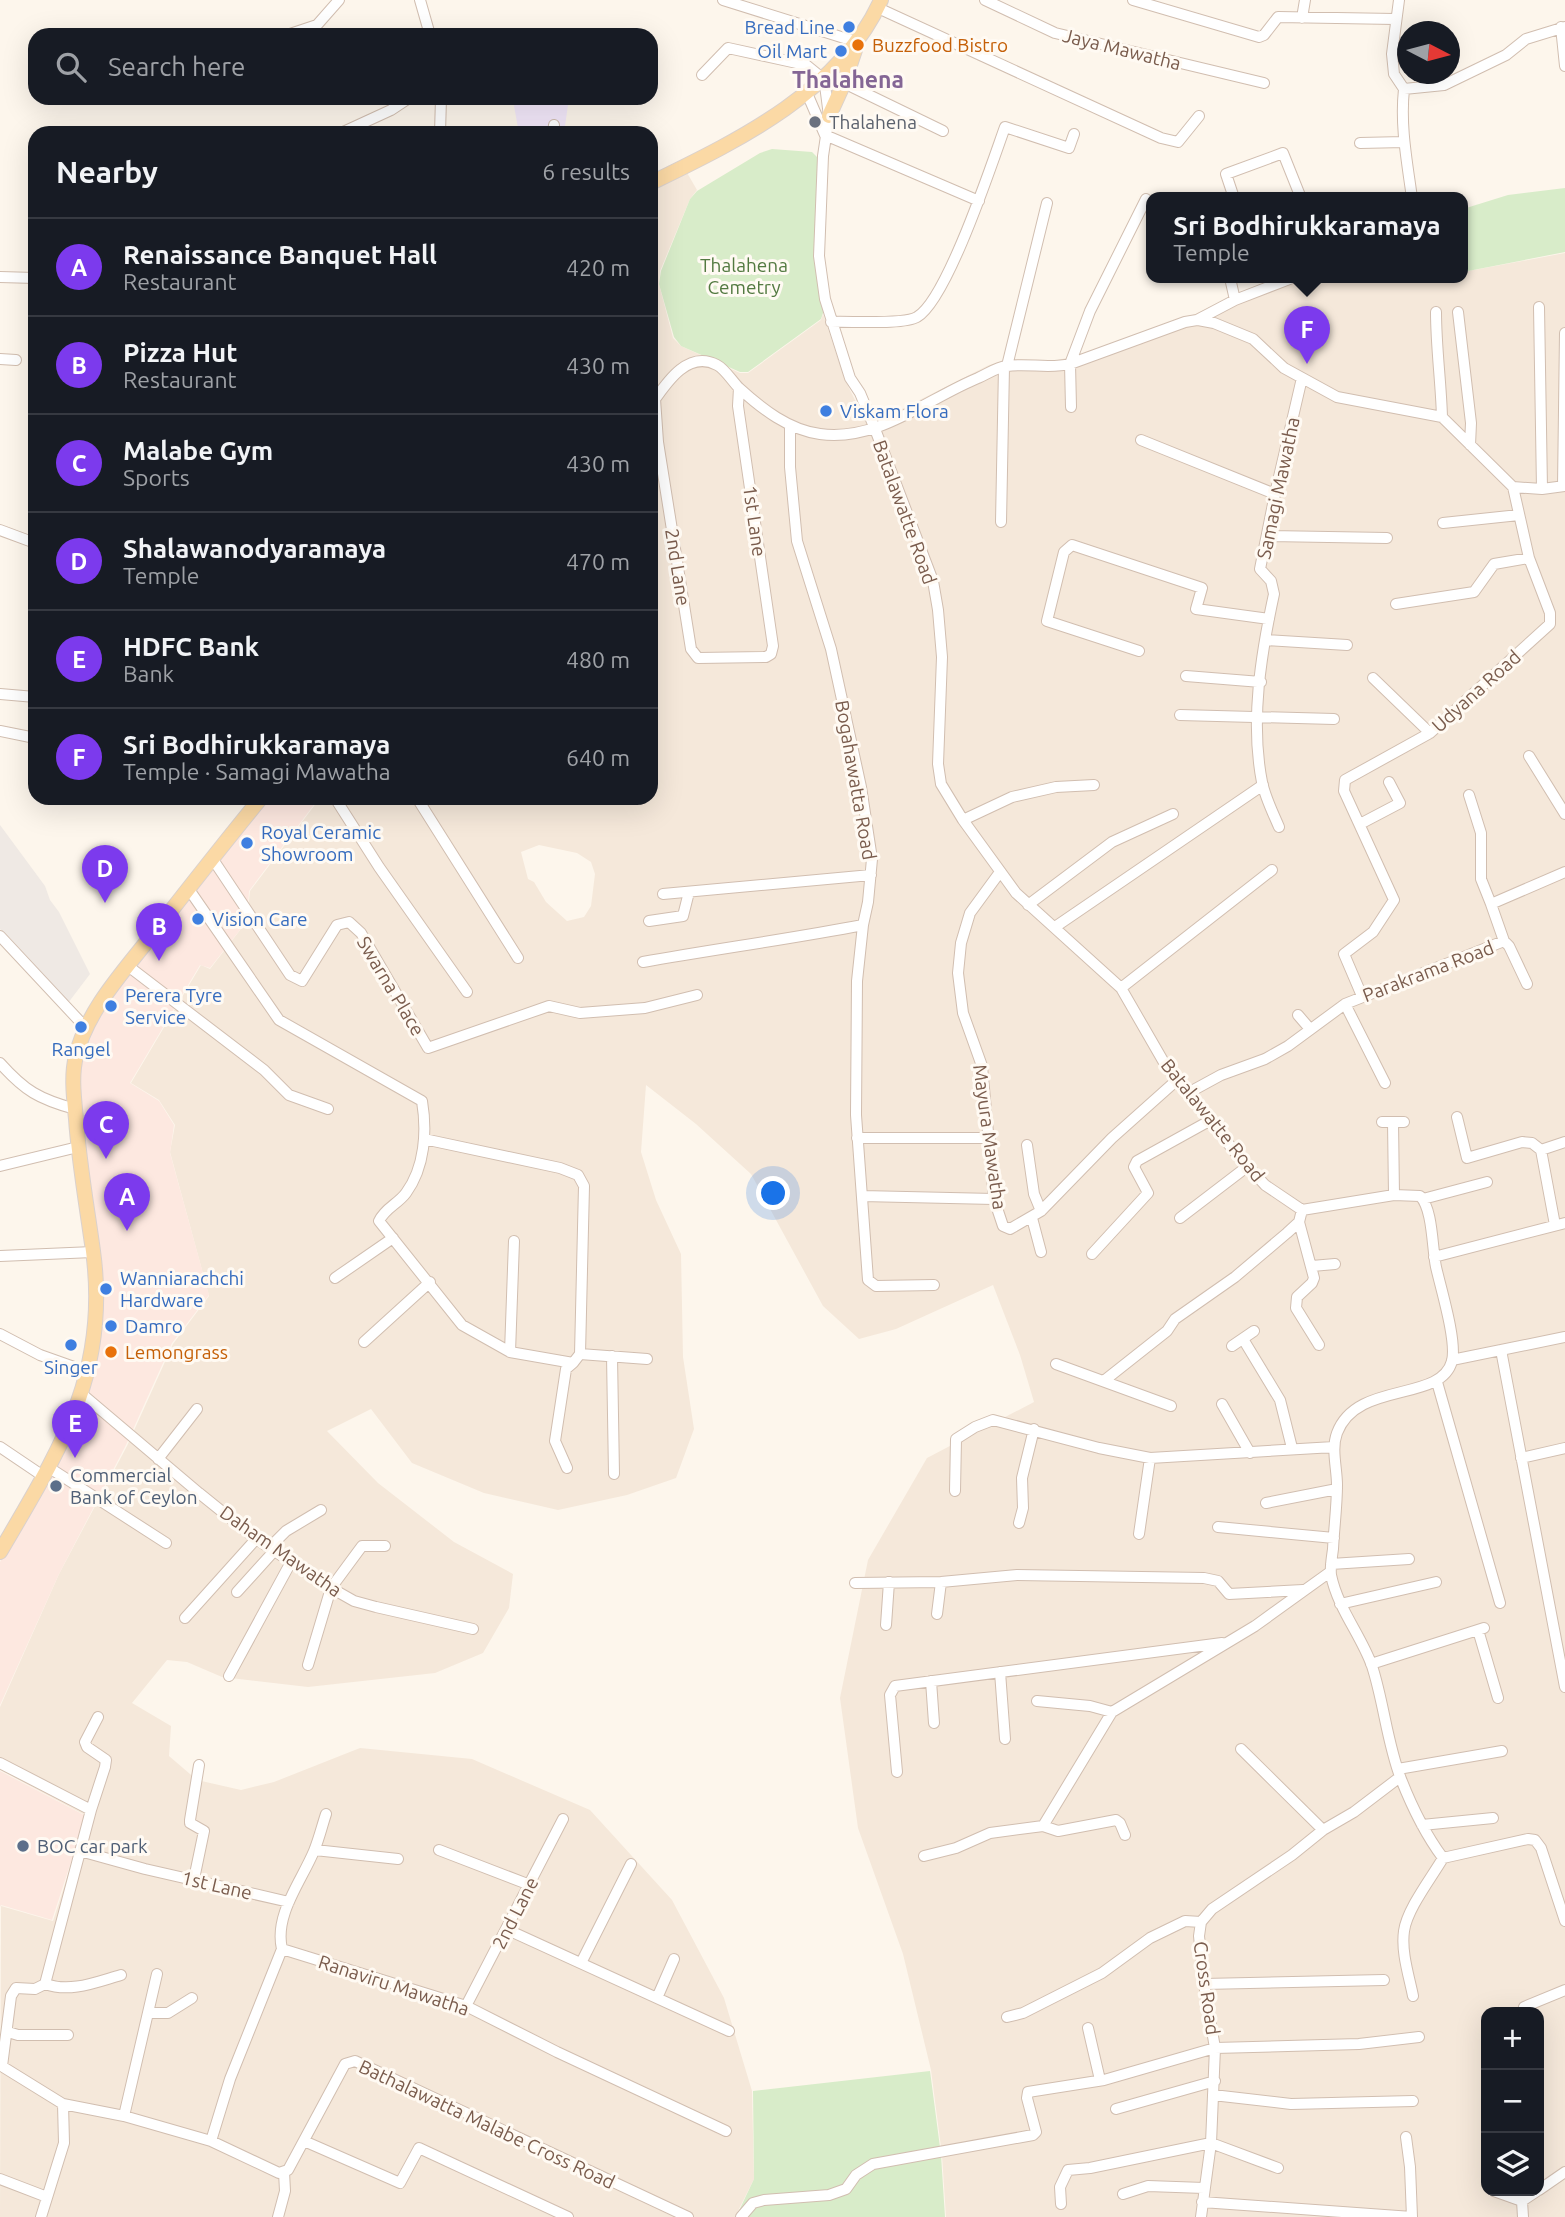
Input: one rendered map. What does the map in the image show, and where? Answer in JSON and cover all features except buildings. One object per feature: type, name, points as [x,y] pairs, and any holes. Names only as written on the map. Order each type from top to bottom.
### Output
[{"type":"main road","points":[[658,179],[717,149],[806,91],[845,57],[880,4]]},
{"type":"main road","points":[[829,116],[844,83],[857,42]]},
{"type":"main road","points":[[0,1552],[73,1419],[88,1372],[97,1284],[78,1147],[74,1070],[86,1028],[128,966],[255,805]]},
{"type":"street","points":[[308,28],[317,25],[339,0]]},
{"type":"street","points":[[420,0],[428,28]]},
{"type":"street","points":[[723,0],[857,42]]},
{"type":"street","name":"Jaya Mawatha","points":[[985,0],[1055,33],[1264,83]]},
{"type":"street","points":[[1133,0],[1258,37],[1264,35],[1278,17],[1395,19]]},
{"type":"street","points":[[1303,18],[1305,0]]},
{"type":"street","points":[[1399,0],[1392,54],[1394,74],[1404,89],[1404,142],[1411,192]]},
{"type":"street","points":[[880,4],[1161,138],[1178,142],[1199,116]]},
{"type":"street","points":[[1404,89],[1444,85],[1506,55],[1526,39],[1563,27],[1565,66]]},
{"type":"street","points":[[702,75],[728,48],[806,65],[822,78],[829,116]]},
{"type":"street","points":[[844,83],[943,131]]},
{"type":"street","points":[[806,91],[825,135],[979,201]]},
{"type":"street","points":[[356,126],[398,105]]},
{"type":"street","points":[[440,126],[441,105]]},
{"type":"street","name":"Batalawatte Road","points":[[829,116],[825,135],[819,256],[825,299],[850,377],[875,429],[933,581],[942,657],[938,764],[942,784],[963,820],[1000,872],[1028,905],[1121,988],[1166,1066],[1177,1080],[1265,1185],[1301,1216]]},
{"type":"street","points":[[831,322],[896,322],[917,318],[932,303],[979,201],[1005,127],[1069,148],[1074,134]]},
{"type":"street","points":[[1360,144],[1404,142]]},
{"type":"street","points":[[1232,192],[1226,174],[1283,153],[1299,192]]},
{"type":"street","points":[[1071,407],[1070,364],[1090,311],[1146,199]]},
{"type":"street","points":[[1001,523],[1005,366],[1047,203]]},
{"type":"street","points":[[0,277],[28,278]]},
{"type":"street","points":[[1231,283],[1235,300]]},
{"type":"street","points":[[658,395],[674,374],[684,366],[700,361],[717,365],[739,388],[790,426],[826,435],[851,434],[875,429],[1005,366],[1054,368],[1197,320],[1264,283]]},
{"type":"street","points":[[1539,307],[1542,489]]},
{"type":"street","points":[[1436,312],[1436,349],[1443,417]]},
{"type":"street","points":[[1458,312],[1471,423],[1470,445]]},
{"type":"street","points":[[1197,320],[1214,323],[1253,339],[1284,368],[1338,397],[1443,417],[1513,487],[1542,489],[1564,486],[1565,333]]},
{"type":"street","points":[[0,359],[16,360]]},
{"type":"street","name":"Samagi Mawatha","points":[[1279,828],[1263,785],[1257,746],[1261,682],[1274,594],[1271,581],[1260,569],[1302,378]]},
{"type":"street","name":"1st Lane","points":[[739,388],[738,406],[772,654]]},
{"type":"street","name":"Bogahawatta Road","points":[[790,426],[790,467],[797,541],[831,649],[865,811],[871,875],[857,981],[858,1138],[868,1280],[876,1286],[934,1285]]},
{"type":"street","points":[[1141,440],[1275,494]]},
{"type":"street","name":"2nd Lane","points":[[658,442],[691,649],[698,658],[766,657],[772,654]]},
{"type":"street","name":"Udyana Road","points":[[1362,996],[1344,954],[1373,932],[1394,900],[1344,791],[1345,780],[1430,733],[1550,624],[1550,613],[1528,558],[1513,487]]},
{"type":"street","points":[[1443,523],[1519,515]]},
{"type":"street","points":[[0,530],[28,540]]},
{"type":"street","points":[[1266,536],[1387,538]]},
{"type":"street","points":[[1139,651],[1047,621],[1064,552],[1072,545],[1202,588],[1196,609],[1269,619]]},
{"type":"street","points":[[1396,604],[1474,592],[1494,564],[1528,558]]},
{"type":"street","points":[[1266,640],[1347,645]]},
{"type":"street","points":[[1186,676],[1261,682]]},
{"type":"street","points":[[1373,678],[1430,733]]},
{"type":"street","points":[[0,694],[28,697]]},
{"type":"street","points":[[1180,715],[1334,719]]},
{"type":"street","points":[[0,731],[28,737]]},
{"type":"street","points":[[1529,756],[1565,814]]},
{"type":"street","points":[[1360,824],[1400,803],[1389,782]]},
{"type":"street","points":[[963,820],[1012,797],[1056,787],[1094,785]]},
{"type":"street","points":[[1055,927],[1263,785]]},
{"type":"street","name":"Parakrama Road","points":[[1188,1093],[1289,1046],[1345,1004],[1504,942],[1481,879],[1481,833],[1469,795]]},
{"type":"street","points":[[340,805],[467,992]]},
{"type":"street","points":[[421,805],[518,958]]},
{"type":"street","points":[[1028,905],[1112,842],[1173,814]]},
{"type":"street","name":"Swarna Place","points":[[212,858],[290,975],[302,981],[337,925],[349,922],[361,933],[428,1048],[549,1006],[580,1013],[645,1008],[696,995]]},
{"type":"street","points":[[1121,988],[1272,870]]},
{"type":"street","name":"Mayura Mawatha","points":[[1000,872],[970,913],[961,943],[958,973],[963,1013],[982,1066],[994,1199],[1006,1229],[1036,1214]]},
{"type":"street","points":[[1491,904],[1565,872]]},
{"type":"street","points":[[663,894],[871,875]]},
{"type":"street","points":[[188,888],[279,1020],[422,1101],[425,1116],[424,1139],[417,1173],[405,1194],[382,1214],[379,1221],[430,1282],[461,1325],[510,1352],[576,1358],[612,1356],[647,1359]]},
{"type":"street","points":[[649,921],[683,916],[689,892]]},
{"type":"street","points":[[643,962],[863,925]]},
{"type":"street","points":[[0,936],[86,1028]]},
{"type":"street","points":[[1504,942],[1509,946],[1527,984]]},
{"type":"street","points":[[128,966],[264,1070],[289,1095],[328,1109]]},
{"type":"street","points":[[1345,1004],[1385,1083]]},
{"type":"street","points":[[1298,1015],[1310,1029]]},
{"type":"street","points":[[0,1063],[17,1082],[43,1100],[75,1109]]},
{"type":"street","points":[[1036,1214],[1112,1138],[1177,1080]]},
{"type":"street","points":[[1434,1257],[1560,1224],[1541,1150],[1532,1143],[1522,1142],[1467,1158],[1457,1117]]},
{"type":"street","points":[[1092,1254],[1148,1193],[1134,1167],[1137,1161],[1211,1120]]},
{"type":"street","points":[[1393,1122],[1394,1195]]},
{"type":"street","points":[[858,1138],[990,1138]]},
{"type":"street","points":[[424,1139],[560,1168],[578,1175],[584,1186],[576,1358],[566,1369],[555,1441],[568,1468]]},
{"type":"street","points":[[1541,1150],[1565,1142]]},
{"type":"street","points":[[1027,1145],[1041,1252]]},
{"type":"street","points":[[0,1166],[78,1147]]},
{"type":"street","points":[[1180,1218],[1248,1166]]},
{"type":"street","points":[[1423,1199],[1488,1182]]},
{"type":"street","points":[[1105,1380],[1167,1331],[1174,1319],[1235,1277],[1301,1216],[1394,1195],[1413,1195],[1427,1204],[1434,1257],[1452,1340],[1452,1360],[1437,1382],[1392,1393],[1358,1406],[1337,1433],[1334,1447],[1337,1489],[1331,1568],[1340,1604],[1371,1664],[1399,1773],[1426,1835],[1443,1858]]},
{"type":"street","points":[[862,1196],[994,1199]]},
{"type":"street","points":[[1301,1216],[1314,1278],[1297,1297],[1296,1308],[1319,1345]]},
{"type":"street","points":[[335,1278],[393,1238]]},
{"type":"street","points":[[510,1352],[514,1241]]},
{"type":"street","points":[[0,1256],[93,1252]]},
{"type":"street","points":[[1312,1266],[1335,1264]]},
{"type":"street","points":[[364,1342],[430,1282]]},
{"type":"street","points":[[1232,1346],[1254,1331]]},
{"type":"street","points":[[0,1334],[40,1355],[88,1372]]},
{"type":"street","points":[[1452,1360],[1565,1337]]},
{"type":"street","points":[[1243,1339],[1280,1400],[1292,1448]]},
{"type":"street","points":[[1501,1350],[1565,1687]]},
{"type":"street","points":[[612,1356],[614,1474]]},
{"type":"street","points":[[1056,1364],[1171,1406]]},
{"type":"street","points":[[1437,1382],[1500,1603]]},
{"type":"street","name":"Daham Mawatha","points":[[82,1394],[256,1538],[331,1588],[354,1601],[473,1629]]},
{"type":"street","points":[[1222,1404],[1250,1453]]},
{"type":"street","points":[[158,1459],[197,1409]]},
{"type":"street","points":[[954,1490],[956,1439],[993,1420],[1099,1448],[1150,1458],[1334,1447]]},
{"type":"street","points":[[1020,1523],[1023,1508],[1022,1478],[1034,1429]]},
{"type":"street","points":[[0,1447],[46,1471],[166,1543]]},
{"type":"street","points":[[1521,1458],[1565,1448]]},
{"type":"street","points":[[1139,1534],[1150,1458]]},
{"type":"street","points":[[1266,1503],[1337,1489]]},
{"type":"street","points":[[237,1592],[286,1531],[321,1510]]},
{"type":"street","points":[[1217,1527],[1334,1538]]},
{"type":"street","points":[[186,1618],[256,1538]]},
{"type":"street","points":[[308,1665],[331,1588],[362,1546],[385,1546]]},
{"type":"street","points":[[1043,1826],[1112,1712],[1255,1626],[1331,1568],[1409,1559]]},
{"type":"street","points":[[229,1676],[291,1562]]},
{"type":"street","points":[[855,1583],[941,1582],[1017,1575],[1204,1578],[1218,1581],[1225,1592],[1234,1595],[1305,1590]]},
{"type":"street","points":[[886,1625],[889,1582]]},
{"type":"street","points":[[937,1614],[941,1582]]},
{"type":"street","points":[[1340,1604],[1436,1582]]},
{"type":"street","points":[[1371,1664],[1481,1629],[1498,1698]]},
{"type":"street","points":[[897,1772],[890,1695],[895,1686],[1228,1642]]},
{"type":"street","points":[[1000,1672],[1005,1739]]},
{"type":"street","points":[[930,1681],[933,1723]]},
{"type":"street","points":[[1037,1701],[1090,1706],[1112,1712]]},
{"type":"street","points":[[45,1984],[106,1760],[86,1747],[85,1742],[98,1717]]},
{"type":"street","points":[[1241,1749],[1323,1830]]},
{"type":"street","points":[[1399,1773],[1502,1751]]},
{"type":"street","points":[[0,1763],[91,1810]]},
{"type":"street","points":[[194,1879],[204,1830],[190,1823],[199,1765]]},
{"type":"street","name":"Cross Road","points":[[1201,2217],[1211,2143],[1215,2048],[1204,1984],[1199,1936],[1201,1922],[1212,1909],[1292,1855],[1323,1830],[1354,1812],[1399,1773]]},
{"type":"street","points":[[211,2141],[250,2024],[282,1950],[279,1936],[289,1902],[315,1850],[326,1814]]},
{"type":"street","points":[[1422,1825],[1493,1818]]},
{"type":"street","name":"2nd Lane","points":[[466,2006],[508,1930],[563,1819]]},
{"type":"street","points":[[924,1856],[956,1848],[990,1833],[1043,1826],[1058,1831],[1116,1819],[1125,1835]]},
{"type":"street","points":[[1413,1996],[1405,1956],[1404,1931],[1408,1916],[1443,1858],[1528,1839],[1535,1840],[1541,1848],[1565,1921]]},
{"type":"street","points":[[315,1850],[398,1859]]},
{"type":"street","points":[[439,1850],[530,1885]]},
{"type":"street","name":"1st Lane","points":[[80,1851],[289,1902]]},
{"type":"street","points":[[581,1963],[631,1864]]},
{"type":"street","points":[[1007,2017],[1023,2013],[1102,1973],[1150,1938],[1185,1921],[1201,1922]]},
{"type":"street","points":[[508,1930],[729,2031]]},
{"type":"street","name":"Ranaviru Mawatha","points":[[282,1950],[466,2006],[726,2131]]},
{"type":"street","points":[[657,1998],[674,1959]]},
{"type":"street","points":[[124,2116],[157,1974]]},
{"type":"street","points":[[121,1975],[86,1986],[58,1989],[45,1984],[35,1989],[16,1988],[12,1992],[1,2066],[63,2104],[124,2116],[211,2141],[278,2173],[284,2172],[285,2191],[278,2217]]},
{"type":"street","points":[[1204,1984],[1384,1980]]},
{"type":"street","points":[[1524,2007],[1565,1990]]},
{"type":"street","points":[[149,2012],[168,2013],[191,1998]]},
{"type":"street","points":[[1088,2028],[1100,2080]]},
{"type":"street","points":[[8,2032],[18,2035],[68,2035]]},
{"type":"street","points":[[741,2217],[753,2203],[764,2200],[830,2195],[846,2189],[856,2175],[873,2164],[1033,2135],[1036,2132],[1027,2098],[1028,2092],[1100,2080],[1215,2048],[1359,2044],[1419,2038]]},
{"type":"street","name":"Bathalawatta Malabe Cross Road","points":[[284,2172],[288,2170],[345,2064],[355,2061],[688,2217]]},
{"type":"street","points":[[1116,2109],[1214,2081]]},
{"type":"street","points":[[1213,2095],[1291,2104],[1413,2101]]},
{"type":"street","points":[[41,2217],[64,2143],[63,2104]]},
{"type":"street","points":[[1202,2202],[1412,2217],[1406,2137]]},
{"type":"street","points":[[304,2141],[400,2183],[419,2148],[568,2217]]},
{"type":"street","points":[[1061,2204],[1060,2187],[1068,2170],[1090,2168],[1211,2143],[1278,2168]]},
{"type":"street","points":[[1544,2186],[1565,2172]]},
{"type":"street","points":[[0,2179],[47,2197]]},
{"type":"street","points":[[1123,2194],[1148,2186],[1204,2188]]},
{"type":"street","points":[[1508,2196],[1522,2201]]},
{"type":"street","points":[[1522,2201],[1529,2196]]},
{"type":"street","points":[[1522,2201],[1523,2217]]},
{"type":"shaded area","points":[[568,105],[565,126],[518,126],[514,106]]},
{"type":"shaded area","points":[[686,171],[697,190],[690,199],[660,271],[659,284],[673,338],[681,346],[740,373],[748,373],[821,320],[823,314],[845,380],[868,426],[989,365],[1010,359],[1054,361],[1090,352],[1195,314],[1263,283],[1468,283],[1468,271],[1565,253],[1565,2217],[946,2217],[942,2155],[931,2070],[903,1954],[858,1828],[840,1698],[868,1560],[927,1458],[1034,1402],[1020,1355],[993,1285],[896,1329],[859,1339],[823,1306],[751,1174],[696,1124],[646,1085],[641,1152],[656,1200],[681,1254],[683,1357],[694,1429],[676,1478],[627,1495],[558,1510],[484,1493],[412,1463],[371,1409],[327,1431],[378,1483],[454,1542],[513,1574],[509,1608],[483,1653],[435,1673],[308,1687],[222,1677],[187,1662],[167,1660],[132,1703],[171,1726],[169,1756],[197,1780],[241,1790],[274,1782],[360,1748],[472,1759],[590,1810],[672,1900],[724,1998],[752,2091],[754,2179],[735,2217],[0,2217],[1,1906],[53,1921],[87,1816],[0,1770],[0,1707],[59,1574],[127,1446],[173,1344],[209,1296],[170,1152],[175,1125],[159,1100],[131,1083],[201,965],[210,969],[247,921],[250,891],[315,805],[658,805],[658,185]],"holes":[[[539,845],[577,853],[591,862],[595,874],[591,906],[584,917],[567,921],[546,902],[534,882],[528,879],[521,852]]]},
{"type":"shaded area","points":[[260,805],[314,805],[249,891],[247,921],[210,968],[200,965],[130,1083],[159,1101],[174,1125],[170,1153],[209,1295],[172,1343],[126,1445],[59,1574],[0,1705],[0,1562],[77,1421],[101,1323],[78,1091],[81,1057],[90,1030],[131,969]]},
{"type":"shaded area","points":[[0,825],[45,886],[90,974],[68,1003],[0,929]]},
{"type":"shaded area","points":[[0,1771],[86,1816],[52,1920],[1,1905],[0,1907]]},
{"type":"green space","name":"Thalahena Cemetry","points":[[772,149],[812,152],[820,160],[824,310],[821,319],[748,372],[740,372],[681,346],[674,337],[659,284],[661,271],[690,199],[697,191],[760,153]]},
{"type":"green space","points":[[1565,188],[1565,252],[1468,271],[1468,207],[1508,195]]},
{"type":"green space","points":[[930,2071],[941,2155],[945,2217],[736,2217],[754,2179],[753,2091]]},
{"type":"place","name":"Bread Line","points":[[849,27]]},
{"type":"place","name":"Buzzfood Bistro","points":[[858,45]]},
{"type":"place","name":"Oil Mart","points":[[841,51]]},
{"type":"place","name":"Thalahena","points":[[815,122]]},
{"type":"place","name":"Sri Bodhirukkaramaya","points":[[1307,364]]},
{"type":"place","name":"Viskam Flora","points":[[826,411]]},
{"type":"place","name":"Royal Ceramic Showroom","points":[[247,843]]},
{"type":"place","name":"Shalawanodyaramaya","points":[[105,903]]},
{"type":"place","name":"Vision Care","points":[[198,919]]},
{"type":"place","name":"Pizza Hut","points":[[159,961]]},
{"type":"place","name":"Perera Tyre Service","points":[[111,1006]]},
{"type":"place","name":"Rangel","points":[[81,1027]]},
{"type":"place","name":"Malabe Gym","points":[[106,1159]]},
{"type":"place","name":"Renaissance Banquet Hall","points":[[127,1231]]},
{"type":"place","name":"Wanniarachchi Hardware","points":[[106,1289]]},
{"type":"place","name":"Damro","points":[[111,1326]]},
{"type":"place","name":"Singer","points":[[71,1345]]},
{"type":"place","name":"Lemongrass","points":[[111,1352]]},
{"type":"place","name":"HDFC Bank","points":[[75,1458]]},
{"type":"place","name":"Commercial Bank of Ceylon","points":[[56,1486]]},
{"type":"place","name":"BOC car park","points":[[23,1846]]},
{"type":"district","name":"Thalahena","points":[[848,80]]}]
